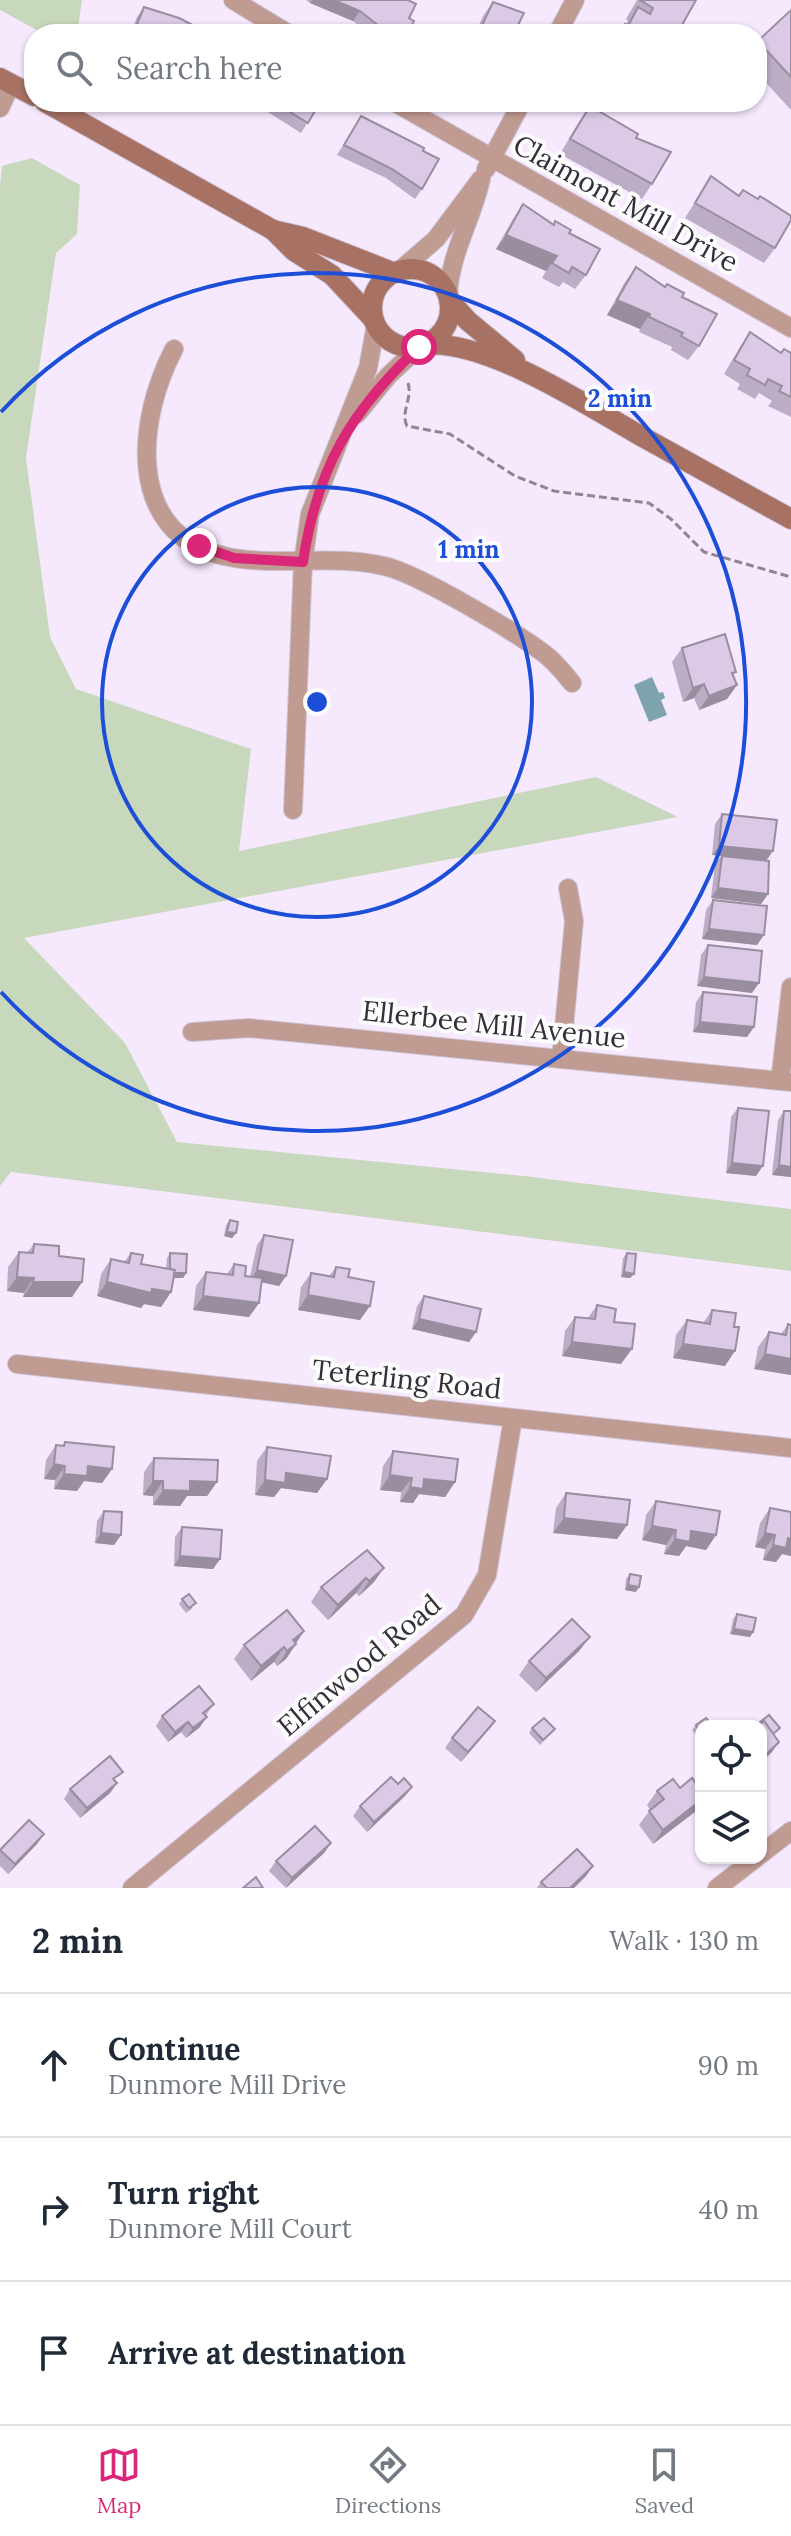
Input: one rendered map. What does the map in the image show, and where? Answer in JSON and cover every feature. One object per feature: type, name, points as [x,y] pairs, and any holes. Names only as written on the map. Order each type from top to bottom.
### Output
[{"type":"street","points":[[233,0],[273,24]]},
{"type":"street","points":[[562,24],[575,0]]},
{"type":"street","points":[[0,108],[6,81],[24,91]]},
{"type":"street","points":[[63,112],[273,230],[294,251],[332,275],[389,340],[421,346],[438,343],[463,348],[544,381]]},
{"type":"street","name":"Claimont Mill Drive","points":[[411,112],[791,328]]},
{"type":"street","points":[[293,810],[303,562],[310,514],[320,482],[348,426],[371,358],[375,322],[372,309],[378,288],[436,239],[481,179],[517,112]]},
{"type":"street","points":[[348,426],[388,376],[421,346],[441,333],[447,324],[452,257],[475,208],[481,179]]},
{"type":"street","points":[[273,230],[303,237],[396,272],[420,271],[431,275],[493,344],[544,381],[791,519]]},
{"type":"street","points":[[174,349],[156,386],[146,449],[146,475],[160,508],[187,538],[211,552],[234,558],[380,565],[408,575],[544,653],[572,683]]},
{"type":"street","points":[[561,1059],[574,921],[568,888]]},
{"type":"street","points":[[786,1081],[791,987]]},
{"type":"street","name":"Ellerbee Mill Avenue","points":[[192,1032],[249,1028],[786,1081]]},
{"type":"street","name":"Teterling Road","points":[[17,1364],[791,1448]]},
{"type":"street","name":"Elfinwood Road","points":[[132,1888],[464,1615],[479,1594],[489,1567],[513,1418]]},
{"type":"street","points":[[767,1849],[791,1831]]},
{"type":"street","points":[[717,1888],[748,1864]]},
{"type":"path","points":[[403,377],[410,389],[404,415],[407,426],[450,434],[515,476],[554,491],[649,503],[671,519],[704,552],[791,577]]},
{"type":"shaded area","points":[[0,0],[82,0],[79,24],[26,24],[0,10]]},
{"type":"shaded area","points":[[32,158],[80,185],[77,234],[56,253],[26,458],[50,637],[76,689],[251,749],[239,851],[596,777],[678,817],[24,938],[125,1043],[177,1142],[524,1176],[791,1209],[791,1271],[11,1172],[0,1186],[0,187],[2,166]]},
{"type":"shaded area","points":[[652,677],[659,693],[663,692],[665,698],[661,700],[667,715],[649,722],[634,685]]},
{"type":"building","points":[[334,0],[408,0],[416,4],[409,18],[414,21],[412,24],[377,24],[360,11]]},
{"type":"building","points":[[640,0],[696,0],[683,24],[629,24],[638,7],[650,14],[653,8]]},
{"type":"building","points":[[493,2],[524,13],[518,24],[483,24]]},
{"type":"building","points":[[144,7],[191,24],[137,24]]},
{"type":"building","points":[[791,10],[791,77],[767,51],[767,33]]},
{"type":"building","points":[[290,112],[314,112],[308,123]]},
{"type":"building","points":[[586,112],[600,112],[638,134],[636,138],[671,152],[652,184],[570,139]]},
{"type":"building","points":[[361,116],[439,159],[422,189],[392,169],[344,145]]},
{"type":"building","points":[[711,176],[739,196],[743,190],[758,199],[760,196],[791,216],[775,248],[695,203]]},
{"type":"building","points":[[523,204],[554,225],[555,221],[571,230],[569,233],[600,249],[586,275],[572,267],[569,273],[552,263],[557,256],[506,235]]},
{"type":"building","points":[[636,267],[665,287],[667,284],[684,293],[682,297],[717,314],[699,346],[681,336],[683,333],[649,317],[650,314],[617,300]]},
{"type":"building","points":[[750,332],[781,353],[784,349],[791,353],[791,397],[779,391],[782,386],[768,379],[765,385],[747,375],[750,369],[734,360]]},
{"type":"building","points":[[725,634],[737,685],[709,696],[704,684],[693,688],[682,648]]},
{"type":"building","points":[[722,814],[777,820],[773,851],[719,846]]},
{"type":"building","points":[[722,856],[769,861],[768,894],[718,888]]},
{"type":"building","points":[[713,900],[767,906],[764,935],[709,929]]},
{"type":"building","points":[[708,945],[762,951],[759,983],[704,977]]},
{"type":"building","points":[[703,992],[757,997],[754,1027],[700,1022]]},
{"type":"building","points":[[738,1108],[769,1111],[763,1166],[732,1163]]},
{"type":"building","points":[[784,1111],[791,1111],[791,1167],[779,1165]]},
{"type":"building","points":[[230,1220],[238,1222],[236,1233],[227,1232]]},
{"type":"building","points":[[264,1235],[293,1240],[286,1276],[257,1270]]},
{"type":"building","points":[[34,1244],[59,1246],[59,1256],[84,1259],[82,1282],[33,1282],[34,1278],[17,1277],[19,1252],[33,1253]]},
{"type":"building","points":[[131,1253],[143,1255],[141,1264],[175,1270],[171,1292],[152,1289],[151,1293],[107,1282],[111,1259],[129,1263]]},
{"type":"building","points":[[170,1253],[187,1254],[186,1273],[174,1273],[175,1270],[170,1269]]},
{"type":"building","points":[[627,1253],[636,1254],[634,1274],[624,1272]]},
{"type":"building","points":[[234,1264],[246,1266],[245,1276],[262,1278],[259,1303],[203,1296],[206,1272],[233,1275]]},
{"type":"building","points":[[336,1267],[350,1269],[348,1277],[374,1282],[370,1306],[308,1295],[311,1273],[334,1277]]},
{"type":"building","points":[[424,1296],[481,1309],[476,1332],[419,1319]]},
{"type":"building","points":[[597,1305],[616,1309],[614,1322],[635,1324],[632,1349],[572,1342],[575,1317],[595,1319]]},
{"type":"building","points":[[712,1310],[736,1313],[734,1327],[739,1327],[735,1351],[683,1344],[687,1320],[710,1324]]},
{"type":"building","points":[[788,1324],[791,1325],[791,1359],[765,1354],[769,1332],[786,1335]]},
{"type":"building","points":[[65,1442],[114,1447],[112,1469],[88,1466],[87,1476],[64,1474],[65,1466],[54,1464],[56,1445],[64,1446]]},
{"type":"building","points":[[267,1447],[331,1456],[327,1479],[286,1473],[285,1483],[265,1480]]},
{"type":"building","points":[[393,1451],[458,1459],[455,1482],[424,1479],[423,1489],[410,1487],[412,1478],[390,1475]]},
{"type":"building","points":[[154,1458],[218,1460],[217,1482],[190,1481],[190,1491],[163,1490],[163,1481],[153,1481]]},
{"type":"building","points":[[566,1493],[630,1500],[627,1525],[564,1518]]},
{"type":"building","points":[[656,1501],[720,1511],[716,1535],[691,1531],[690,1542],[675,1539],[676,1530],[652,1526]]},
{"type":"building","points":[[770,1508],[791,1512],[791,1539],[788,1538],[786,1548],[773,1545],[775,1535],[765,1533]]},
{"type":"building","points":[[104,1511],[122,1512],[121,1535],[101,1533]]},
{"type":"building","points":[[182,1527],[222,1530],[220,1559],[180,1556]]},
{"type":"building","points":[[367,1550],[384,1568],[369,1581],[366,1578],[338,1605],[321,1587]]},
{"type":"building","points":[[630,1574],[641,1576],[639,1587],[628,1585]]},
{"type":"building","points":[[189,1594],[196,1603],[189,1608],[182,1599]]},
{"type":"building","points":[[287,1610],[304,1631],[293,1640],[296,1644],[287,1651],[284,1647],[261,1666],[244,1645]]},
{"type":"building","points":[[737,1614],[756,1618],[753,1632],[734,1629]]},
{"type":"building","points":[[572,1619],[590,1637],[546,1678],[529,1661]]},
{"type":"building","points":[[199,1686],[214,1704],[203,1713],[207,1717],[193,1728],[188,1722],[175,1732],[162,1716]]},
{"type":"building","points":[[478,1707],[495,1721],[468,1752],[452,1738]]},
{"type":"building","points":[[769,1715],[780,1728],[773,1734],[767,1720],[763,1720]]},
{"type":"building","points":[[544,1718],[555,1729],[543,1740],[532,1728]]},
{"type":"building","points":[[767,1725],[779,1742],[767,1753]]},
{"type":"building","points":[[110,1756],[123,1772],[113,1779],[117,1783],[87,1808],[70,1789]]},
{"type":"building","points":[[391,1777],[398,1784],[404,1778],[412,1787],[374,1822],[360,1806]]},
{"type":"building","points":[[692,1778],[695,1782],[695,1805],[663,1830],[649,1811],[664,1799],[657,1791],[673,1779],[680,1788]]},
{"type":"building","points":[[29,1820],[44,1834],[15,1864],[0,1850]]},
{"type":"building","points":[[315,1826],[331,1843],[292,1878],[276,1861]]},
{"type":"building","points":[[577,1849],[593,1866],[570,1888],[547,1888],[541,1882]]},
{"type":"building","points":[[256,1877],[263,1888],[243,1888]]},
{"type":"route","points":[[199,546],[234,558],[303,562],[310,514],[333,452],[348,426],[383,382],[419,347]]}]
